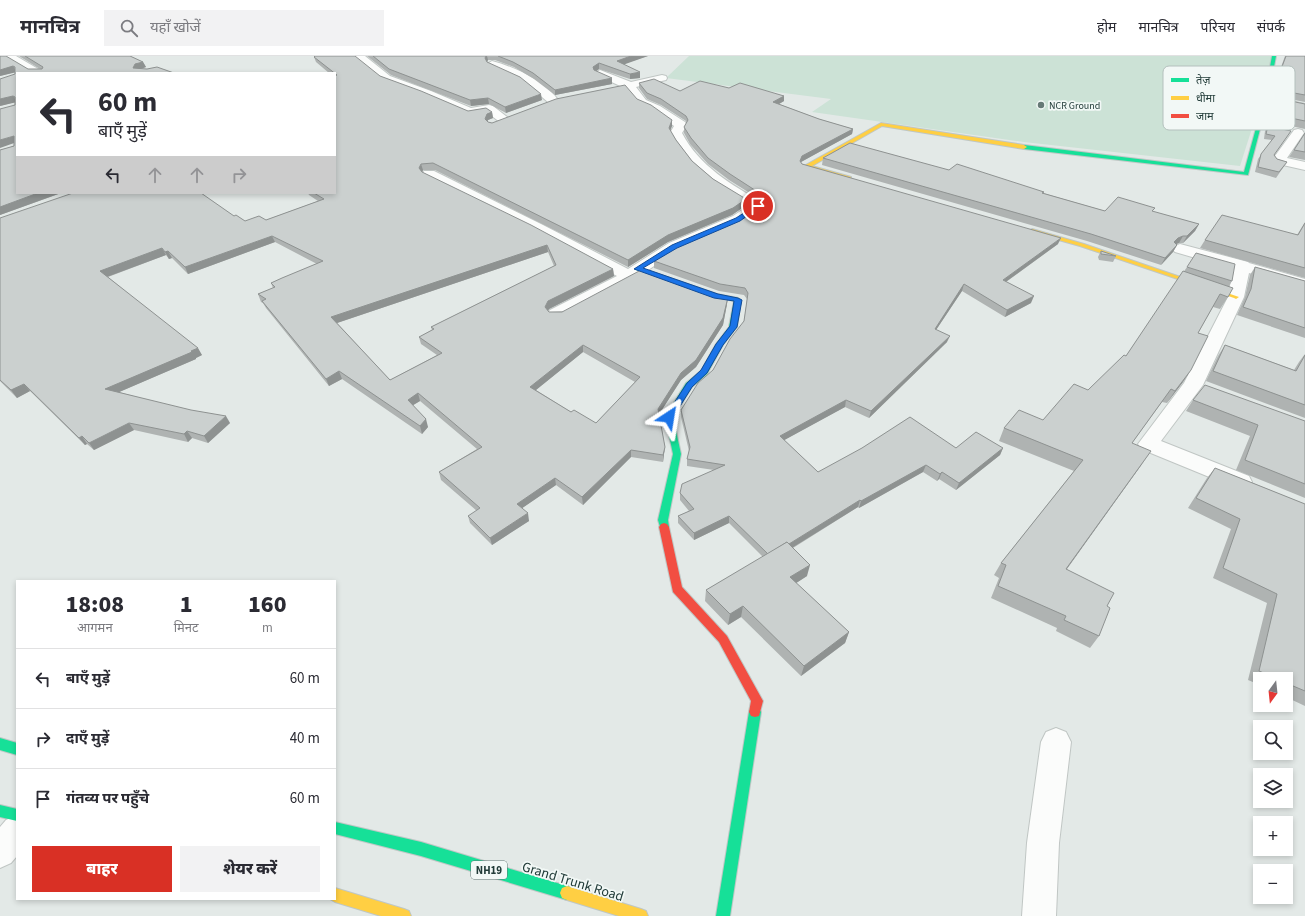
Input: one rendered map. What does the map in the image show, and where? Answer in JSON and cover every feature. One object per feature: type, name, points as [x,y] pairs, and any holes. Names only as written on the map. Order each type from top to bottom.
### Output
[{"type":"main road","points":[[1272,66],[1274,56]]},
{"type":"main road","points":[[860,181],[807,166],[882,124],[1018,146],[1246,174],[1257,130]]},
{"type":"main road","points":[[1020,228],[1082,245],[1236,297]]},
{"type":"main road","points":[[633,272],[716,296],[738,300],[733,327],[720,344],[704,372],[689,385],[669,417],[677,454],[663,520],[677,589],[723,639],[756,701],[723,916]]},
{"type":"main road","points":[[0,744],[16,748]]},
{"type":"main road","points":[[0,811],[16,815]]},
{"type":"main road","name":"Grand Trunk Road","points":[[336,828],[421,849],[641,916]]},
{"type":"main road","points":[[336,895],[404,916]]},
{"type":"street","points":[[8,56],[34,72]]},
{"type":"street","points":[[360,56],[359,57],[386,78],[427,93],[470,112],[490,108],[511,118],[493,124]]},
{"type":"street","points":[[492,64],[530,81],[542,89],[553,101]]},
{"type":"street","points":[[556,314],[633,272],[674,246],[738,219],[758,206],[728,190],[699,165],[679,141],[676,133],[681,125],[656,108],[642,102],[628,85],[600,73]]},
{"type":"street","points":[[609,89],[662,78]]},
{"type":"street","points":[[541,106],[553,101],[567,98]]},
{"type":"street","points":[[1295,105],[1305,107]]},
{"type":"street","points":[[1285,130],[1301,134],[1279,160],[1305,166]]},
{"type":"street","points":[[429,174],[538,228],[633,272]]},
{"type":"street","points":[[1180,249],[1242,265],[1305,284]]},
{"type":"street","points":[[1242,265],[1236,297],[1201,388],[1148,444],[1255,488]]},
{"type":"street","points":[[1039,916],[1043,843],[1056,742]]},
{"type":"street","points":[[0,852],[16,832]]},
{"type":"green space","name":"NCR Ground","points":[[689,56],[1275,56],[1272,66],[1163,66],[1163,130],[1251,130],[1240,166],[1024,142],[812,112],[831,99],[666,78]]},
{"type":"building","points":[[0,56],[6,56],[28,69],[42,69],[43,67],[25,56],[130,56],[143,62],[135,64],[133,68],[147,69],[157,67],[171,72],[16,72],[16,194],[35,194],[0,207],[0,150],[14,146],[14,136],[0,140],[0,109],[15,105],[15,97],[13,96],[0,99],[0,79],[15,74],[15,67],[13,66],[0,70]]},
{"type":"building","points":[[355,56],[380,76],[421,91],[468,111],[486,108],[492,112],[487,114],[485,119],[492,123],[556,99],[625,85],[637,99],[651,105],[672,120],[669,128],[692,161],[713,179],[746,199],[733,208],[668,235],[628,260],[433,163],[421,164],[419,168],[422,172],[531,225],[613,269],[548,301],[545,307],[549,312],[562,312],[641,270],[710,294],[728,297],[723,318],[696,360],[681,373],[658,409],[665,447],[663,455],[631,450],[582,497],[555,478],[517,504],[528,513],[490,538],[468,516],[480,508],[439,472],[482,447],[418,393],[408,400],[426,419],[420,426],[339,371],[326,379],[262,301],[266,299],[258,294],[275,287],[271,283],[323,261],[272,236],[185,267],[168,251],[165,252],[162,248],[100,271],[198,348],[191,351],[192,352],[105,389],[191,410],[226,416],[204,436],[187,431],[184,434],[129,423],[89,443],[82,436],[79,438],[24,384],[11,390],[0,380],[0,218],[70,194],[202,194],[234,216],[236,215],[245,221],[259,216],[266,220],[324,199],[316,194],[336,194],[337,75],[336,72],[333,72],[314,57]],"holes":[[[547,245],[556,265],[431,327],[434,329],[419,337],[442,353],[390,380],[331,317]],[[583,345],[640,377],[596,423],[574,410],[571,412],[530,387]]]},
{"type":"building","points":[[373,56],[486,56],[485,58],[487,62],[520,77],[541,94],[505,107],[488,98],[470,100],[389,69]]},
{"type":"building","points":[[498,56],[631,56],[617,61],[640,72],[630,74],[599,63],[593,67],[594,70],[612,78],[555,90],[533,73]]},
{"type":"building","points":[[1286,56],[1305,56],[1305,95],[1295,93],[1295,66],[1282,66]]},
{"type":"building","points":[[654,79],[680,91],[700,81],[729,88],[740,83],[784,96],[773,102],[819,119],[853,129],[802,156],[800,161],[802,164],[1061,238],[1003,280],[1034,296],[1007,310],[964,284],[935,329],[950,336],[871,411],[846,400],[780,436],[818,472],[862,448],[910,417],[956,448],[976,432],[1003,448],[959,483],[942,472],[940,474],[926,465],[861,501],[860,500],[789,544],[787,542],[768,554],[729,516],[694,533],[678,516],[694,509],[680,493],[682,484],[725,465],[687,459],[690,447],[681,410],[698,383],[713,370],[730,339],[744,321],[748,293],[745,288],[720,284],[654,261],[680,244],[744,217],[765,204],[767,199],[708,158],[684,127],[688,120],[686,116],[661,99],[647,93],[639,83]]},
{"type":"building","points":[[1295,102],[1305,104],[1305,121],[1295,119]]},
{"type":"building","points":[[1267,130],[1291,131],[1274,155],[1277,159],[1287,162],[1279,172],[1258,167],[1261,154],[1275,136],[1266,134]]},
{"type":"building","points":[[1305,133],[1305,152],[1294,150]]},
{"type":"building","points":[[850,143],[949,170],[957,164],[1044,192],[1042,193],[1105,211],[1118,197],[1155,208],[1152,211],[1199,224],[1187,236],[1178,238],[1174,242],[1177,245],[1165,258],[1091,234],[823,158]]},
{"type":"building","points":[[1222,215],[1298,235],[1305,223],[1305,268],[1205,240]]},
{"type":"building","points":[[1101,251],[1116,256],[1101,254]]},
{"type":"building","points":[[1196,253],[1235,264],[1232,281],[1187,267]]},
{"type":"building","points":[[1255,267],[1305,281],[1305,328],[1243,307],[1251,289]]},
{"type":"building","points":[[1183,271],[1233,288],[1228,297],[1220,294],[1198,333],[1208,336],[1191,370],[1175,391],[1171,389],[1132,443],[1151,451],[1066,569],[1114,593],[1107,606],[1110,608],[1099,636],[1064,620],[1066,616],[998,586],[1006,565],[1001,563],[1083,460],[1004,428],[1019,410],[1043,420],[1074,384],[1088,390],[1124,355],[1126,356]]},
{"type":"building","points":[[1225,345],[1296,371],[1305,355],[1305,405],[1213,371]]},
{"type":"building","points":[[1205,385],[1305,421],[1305,484],[1245,460],[1258,425],[1193,400]]},
{"type":"building","points":[[1215,468],[1305,504],[1305,691],[1293,686],[1293,672],[1259,671],[1277,594],[1223,568],[1240,519],[1196,498]]},
{"type":"building","points":[[787,542],[810,565],[790,577],[849,632],[804,666],[743,606],[730,614],[706,590]]},
{"type":"traffic: fast","points":[[1272,66],[1274,56]]},
{"type":"traffic: fast","points":[[1024,147],[1246,174],[1258,130]]},
{"type":"traffic: fast","points":[[638,269],[716,296],[738,300],[733,327],[720,344],[704,372],[689,385],[669,417],[677,454],[663,520],[664,527]]},
{"type":"traffic: fast","points":[[723,916],[755,712]]},
{"type":"traffic: fast","points":[[0,744],[16,749]]},
{"type":"traffic: fast","points":[[0,811],[16,815]]},
{"type":"traffic: fast","points":[[336,828],[421,849],[567,893]]},
{"type":"traffic: slow","points":[[849,178],[807,166],[881,124],[1024,147]]},
{"type":"traffic: slow","points":[[1032,231],[1082,245],[1236,297]]},
{"type":"traffic: slow","points":[[567,893],[641,916]]},
{"type":"traffic: slow","points":[[336,895],[404,916]]},
{"type":"traffic: jam","points":[[664,527],[677,589],[723,639],[757,701],[755,712]]},
{"type":"place","name":"NCR Ground","points":[[1041,105]]},
{"type":"route","points":[[669,417],[689,385],[704,372],[720,344],[733,327],[737,312],[738,300],[716,296],[638,269],[674,246],[702,236],[738,219],[758,206]]}]
